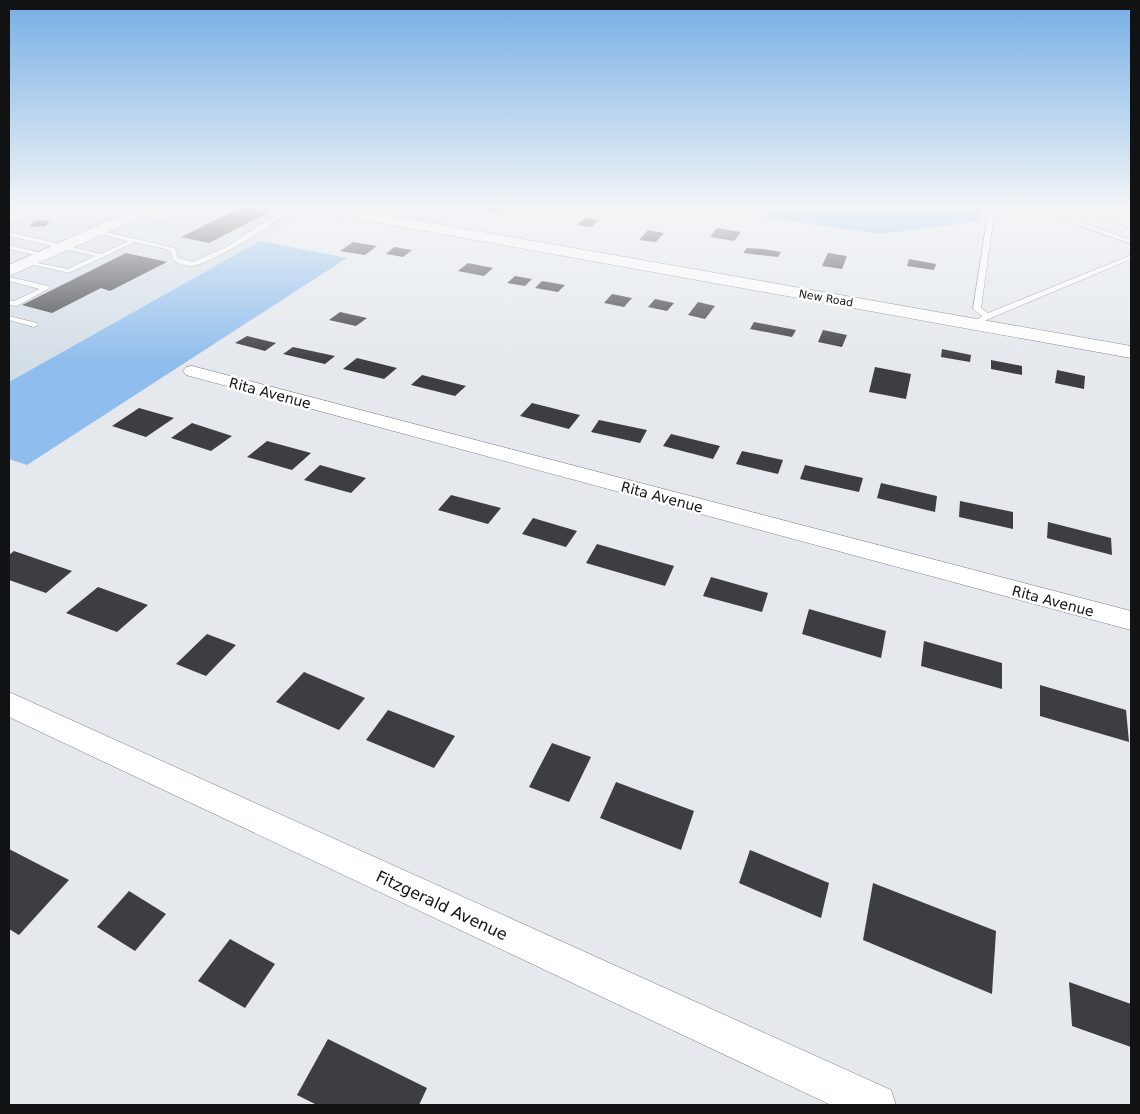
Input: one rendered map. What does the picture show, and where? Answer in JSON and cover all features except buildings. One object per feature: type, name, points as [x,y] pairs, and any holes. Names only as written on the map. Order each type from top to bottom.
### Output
[{"type":"street","points":[[9,271],[37,259]]},
{"type":"street","name":"New Road","points":[[615,259],[982,321],[1131,352]]},
{"type":"street","name":"Rita Avenue","points":[[192,372],[1131,621]]},
{"type":"street","name":"Fitzgerald Avenue","points":[[9,704],[876,1105]]},
{"type":"lane","points":[[28,263],[69,271],[95,259]]},
{"type":"lane","points":[[175,259],[182,263],[194,264],[206,259]]},
{"type":"lane","points":[[984,259],[977,309],[982,321],[1126,259]]},
{"type":"lane","points":[[9,279],[46,288],[14,304],[9,302]]},
{"type":"lane","points":[[9,318],[34,324]]},
{"type":"shaded area","points":[[9,259],[228,259],[9,382]]},
{"type":"shaded area","points":[[228,259],[345,259],[27,465],[9,459],[9,382]]}]
